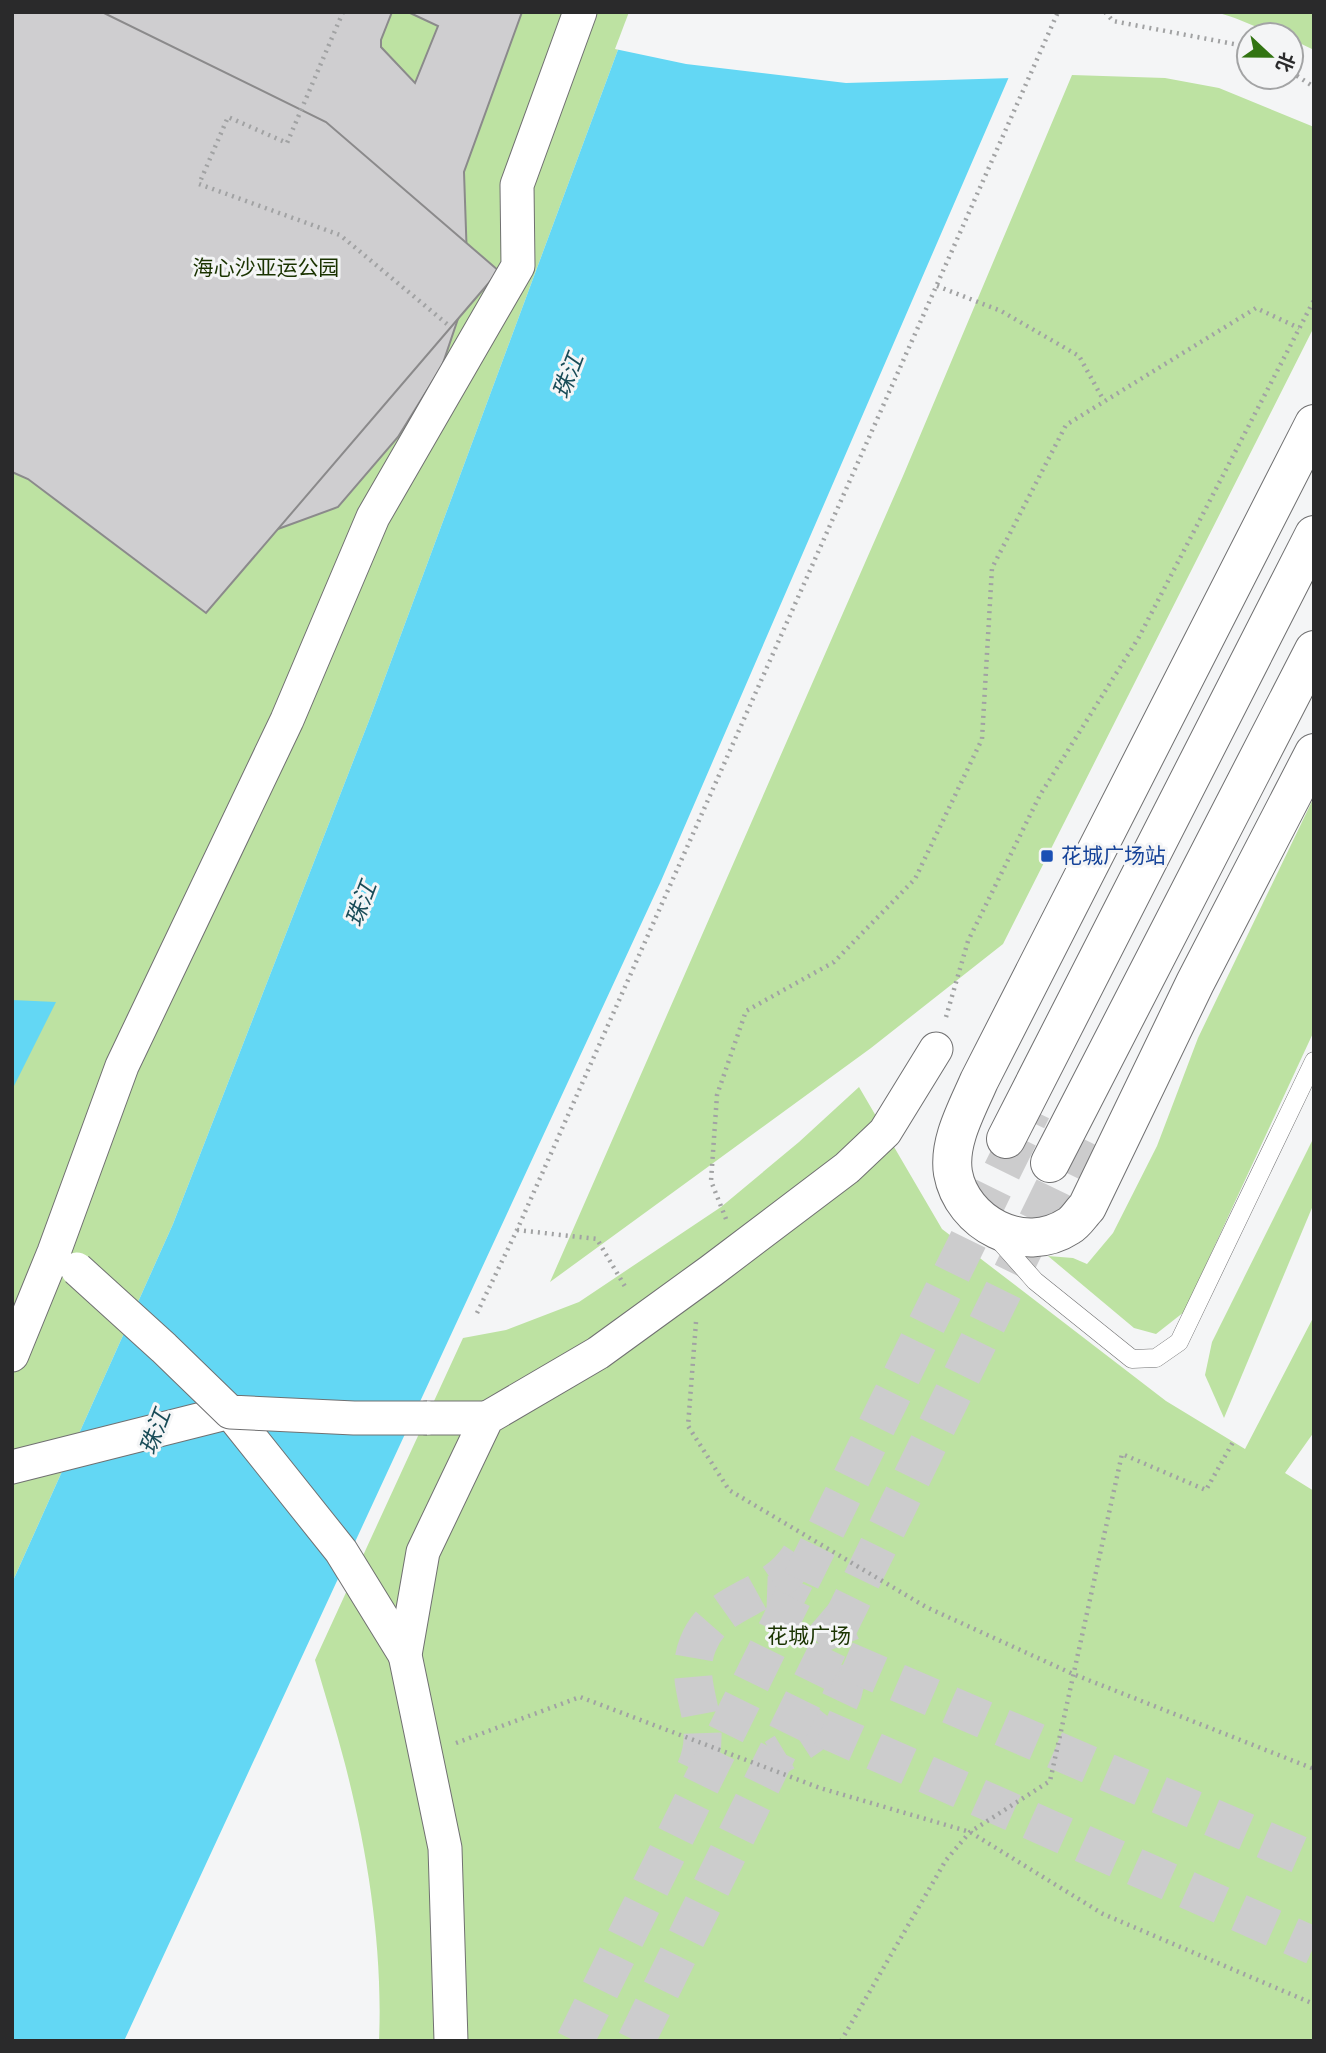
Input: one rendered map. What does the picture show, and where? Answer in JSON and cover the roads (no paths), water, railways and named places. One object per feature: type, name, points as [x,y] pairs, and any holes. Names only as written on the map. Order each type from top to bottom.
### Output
[{"type":"main road","points":[[1314,424],[978,1081],[960,1127],[954,1150],[953,1171],[958,1192],[970,1210],[985,1224],[1007,1235],[1050,1235],[1070,1226],[1087,1207],[1195,983],[1314,753]]},
{"type":"main road","points":[[1006,1139],[1314,535]]},
{"type":"main road","points":[[1050,1163],[1314,650]]},
{"type":"street","points":[[12,1355],[66,1261],[122,1066],[287,720],[373,517],[518,265],[517,185],[580,12]]},
{"type":"street","points":[[12,1467],[230,1412],[354,1418],[487,1418],[598,1353],[847,1168],[885,1132],[936,1049]]},
{"type":"street","points":[[66,1261],[164,1348],[230,1412],[341,1551],[405,1655],[445,1848],[451,2041]]},
{"type":"street","points":[[405,1655],[424,1552],[487,1418]]},
{"type":"lane","points":[[985,1224],[1035,1281],[1132,1359],[1156,1358],[1179,1342],[1314,1061]]},
{"type":"water","name":"珠江","points":[[632,12],[1037,12],[661,881],[124,2041],[12,2041],[12,1583],[173,1224],[370,718]]},
{"type":"water","points":[[12,1000],[56,1002],[12,1090]]},
{"type":"tunnel","points":[[575,2041],[1032,1110]]},
{"type":"tunnel","points":[[636,2041],[1080,1134]]},
{"type":"tunnel","points":[[695,1770],[703,1736],[693,1675],[698,1644],[712,1622],[731,1607],[780,1578],[804,1549]]},
{"type":"tunnel","points":[[767,1595],[788,1598],[822,1619],[835,1634],[843,1652],[846,1671],[844,1691],[828,1719],[807,1738],[775,1758]]},
{"type":"tunnel","points":[[845,1660],[1314,1861]]},
{"type":"tunnel","points":[[822,1728],[1314,1946]]},
{"type":"place","name":"花城广场站","points":[[1047,856]]},
{"type":"park label","name":"海心沙亚运公园","points":[[266,268]]},
{"type":"park label","name":"花城广场","points":[[809,1636]]}]
